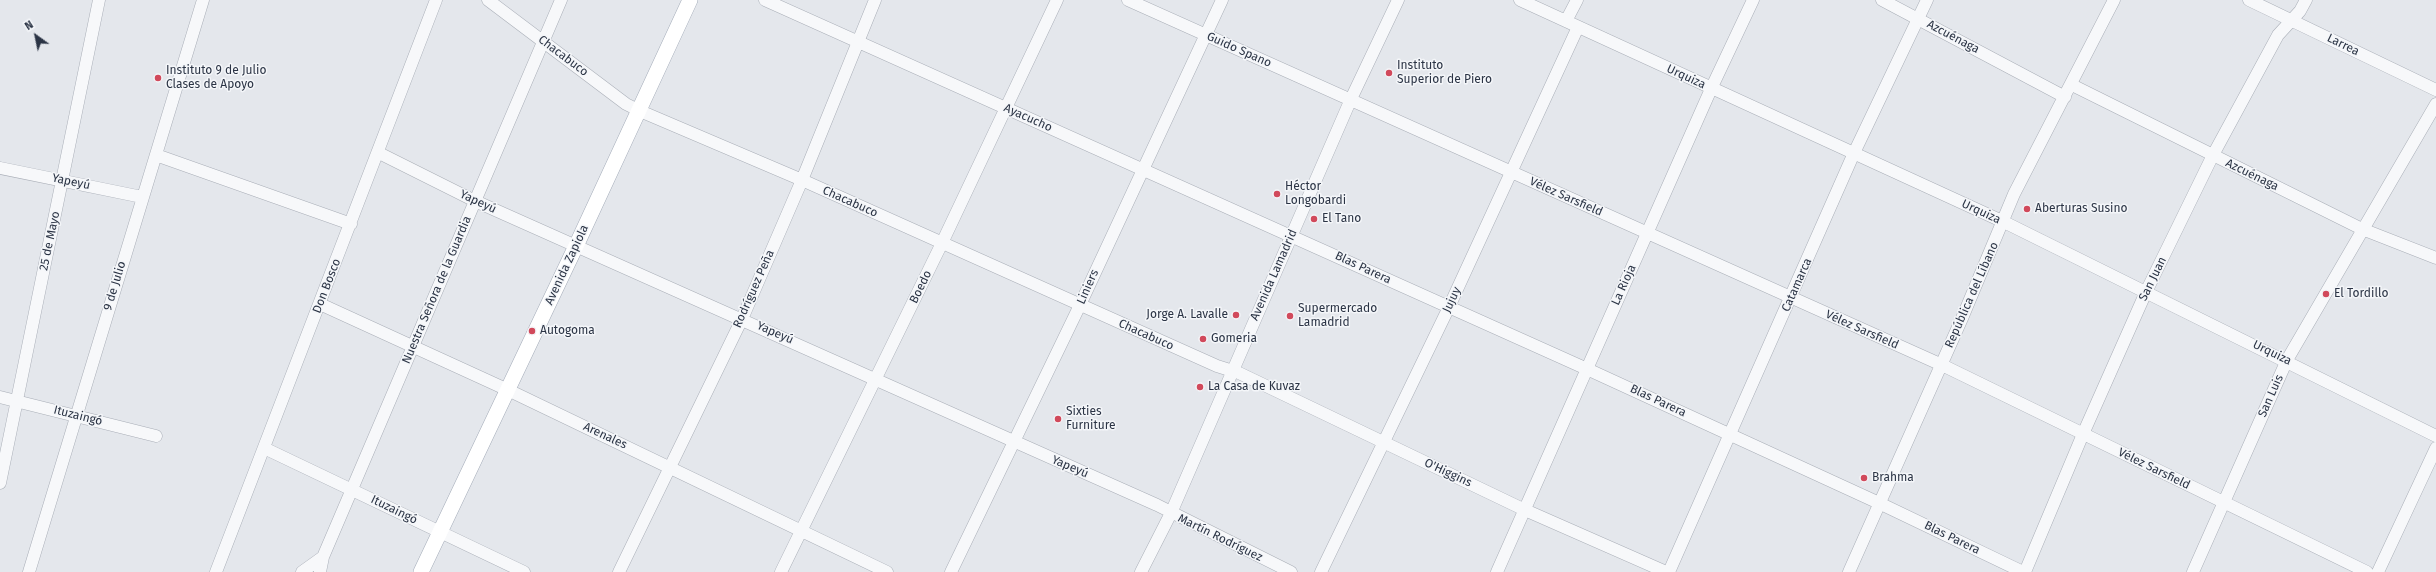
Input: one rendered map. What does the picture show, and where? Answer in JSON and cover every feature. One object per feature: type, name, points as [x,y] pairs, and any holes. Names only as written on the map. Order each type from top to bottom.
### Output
[{"type":"main road","name":"Avenida Zapiola","points":[[421,572],[640,111],[690,0]]},
{"type":"street","name":"25 de Mayo","points":[[0,483],[99,0]]},
{"type":"street","name":"9 de Julio","points":[[29,572],[203,0]]},
{"type":"street","name":"Don Bosco","points":[[216,572],[379,153],[436,0]]},
{"type":"street","name":"Chacabuco","points":[[488,0],[626,104],[640,111],[802,180],[1217,366],[1232,370]]},
{"type":"street","name":"Nuestra Señora de la Guardia","points":[[320,572],[323,557],[561,0]]},
{"type":"street","name":"Ayacucho","points":[[765,0],[1141,169],[1292,235]]},
{"type":"street","name":"Rodríguez Peña","points":[[619,572],[742,319],[802,180],[875,0]]},
{"type":"street","name":"Boedo","points":[[781,572],[942,243],[1057,0]]},
{"type":"street","name":"Guido Spano","points":[[1128,0],[1351,99]]},
{"type":"street","name":"Liniers","points":[[951,572],[1080,305],[1141,169],[1222,0]]},
{"type":"street","name":"Avenida Lamadrid","points":[[1142,572],[1171,513],[1351,99],[1398,0]]},
{"type":"street","name":"Urquiza","points":[[1520,0],[1711,89],[2004,222],[2287,360],[2436,436]]},
{"type":"street","points":[[1566,21],[1577,0]]},
{"type":"street","name":"La Rioja","points":[[1497,572],[1711,89],[1753,0]]},
{"type":"street","name":"Azcuénaga","points":[[1882,0],[2065,97]]},
{"type":"street","name":"Catamarca","points":[[1668,572],[1731,435],[1854,153],[1927,0]]},
{"type":"street","name":"República del Líbano","points":[[1849,572],[1942,365],[2004,222],[2014,194],[2072,85],[2114,0]]},
{"type":"street","name":"Larrea","points":[[2249,0],[2436,90]]},
{"type":"street","name":"San Juan","points":[[2024,572],[2146,292],[2213,155],[2278,35],[2292,21],[2306,0]]},
{"type":"street","name":"Jujuy","points":[[1321,572],[1382,442],[1449,307],[1578,27]]},
{"type":"street","name":"Azcuénaga","points":[[2072,85],[2362,229],[2436,258]]},
{"type":"street","name":"Vélez Sarsfield","points":[[1351,99],[1942,365],[2367,572]]},
{"type":"street","name":"San Luis","points":[[2193,572],[2287,360],[2436,104]]},
{"type":"street","name":"Yapeyú","points":[[379,153],[475,201],[875,378],[1014,443],[1157,505],[1171,513]]},
{"type":"street","points":[[156,155],[351,224]]},
{"type":"street","name":"Yapeyú","points":[[0,168],[142,197]]},
{"type":"street","name":"Blas Parera","points":[[1292,235],[1879,503],[2024,572]]},
{"type":"street","name":"Arenales","points":[[320,304],[508,390],[887,572]]},
{"type":"street","name":"O'Higgins","points":[[1232,370],[1525,510],[1668,572]]},
{"type":"street","name":"Ituzaingó","points":[[0,397],[156,436]]},
{"type":"street","name":"Ituzaingó","points":[[264,448],[524,572]]},
{"type":"street","points":[[2378,572],[2436,448]]},
{"type":"street","name":"Martín Rodríguez","points":[[1171,513],[1291,572]]},
{"type":"street","points":[[302,572],[323,557]]},
{"type":"place","name":"Instituto Superior de Piero","points":[[1389,73]]},
{"type":"place","name":"Instituto 9 de Julio Clases de Apoyo","points":[[158,78]]},
{"type":"place","name":"Héctor Longobardi","points":[[1277,194]]},
{"type":"place","name":"Aberturas Susino","points":[[2027,209]]},
{"type":"place","name":"El Tano","points":[[1314,219]]},
{"type":"place","name":"El Tordillo","points":[[2326,294]]},
{"type":"place","name":"Jorge A. Lavalle","points":[[1236,315]]},
{"type":"place","name":"Supermercado Lamadrid","points":[[1290,316]]},
{"type":"place","name":"Autogoma","points":[[532,331]]},
{"type":"place","name":"Gomeria","points":[[1203,339]]},
{"type":"place","name":"La Casa de Kuvaz","points":[[1200,387]]},
{"type":"place","name":"Sixties Furniture","points":[[1058,419]]},
{"type":"place","name":"Brahma","points":[[1864,478]]}]
